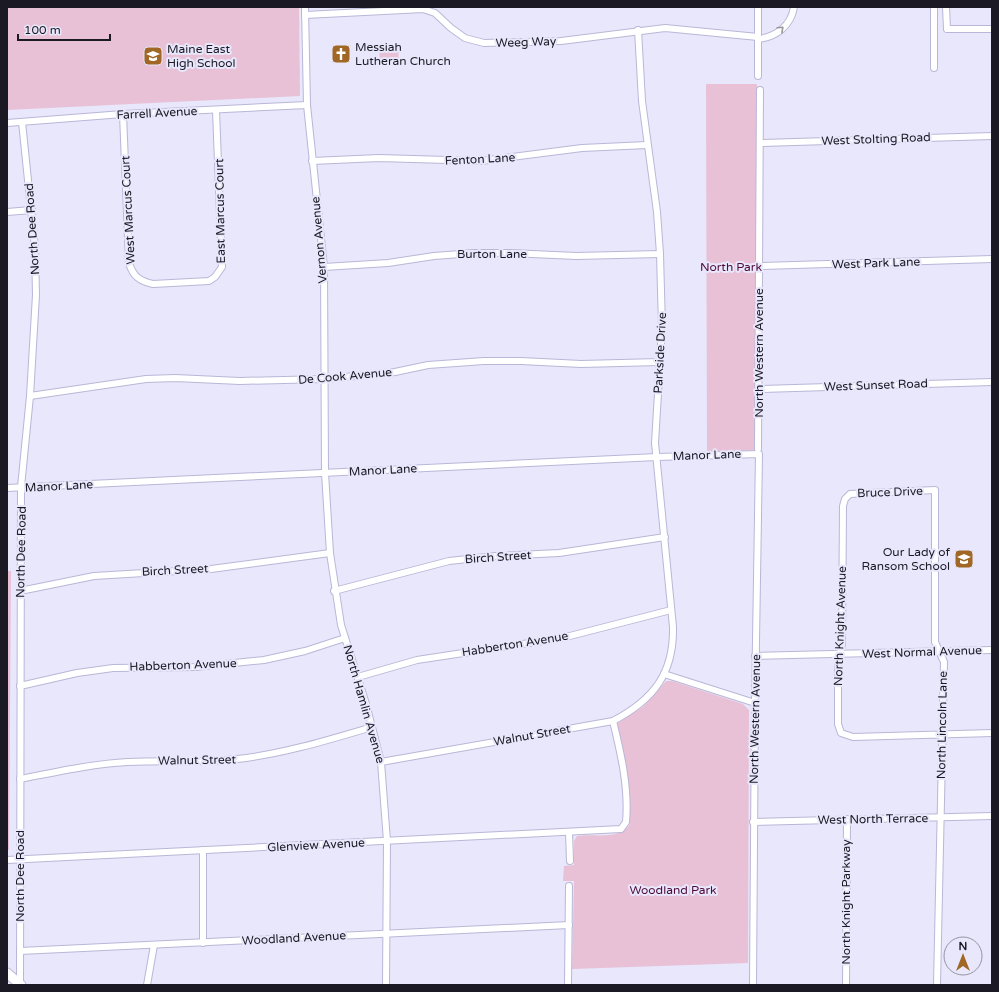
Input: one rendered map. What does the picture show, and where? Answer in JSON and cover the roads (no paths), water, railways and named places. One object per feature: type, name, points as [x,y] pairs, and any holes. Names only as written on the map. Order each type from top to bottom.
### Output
[{"type":"main road","points":[[7,973],[21,984]]},
{"type":"street","name":"Vernon Avenue","points":[[305,7],[307,105],[324,267],[325,473]]},
{"type":"street","points":[[758,7],[758,76]]},
{"type":"street","points":[[758,38],[773,36],[780,31],[786,24],[794,7]]},
{"type":"street","points":[[934,68],[934,7],[938,7]]},
{"type":"street","points":[[946,7],[946,29],[992,29]]},
{"type":"street","name":"Weeg Way","points":[[305,16],[423,8],[435,13],[451,28],[465,38],[492,44],[568,40],[638,30],[665,28],[758,38]]},
{"type":"street","name":"Parkside Drive","points":[[638,30],[642,101],[657,212],[662,302],[655,434],[665,537],[673,645],[669,662],[664,674]]},
{"type":"street","name":"North Western Avenue","points":[[753,985],[754,703],[759,451],[760,90]]},
{"type":"street","name":"Farrell Avenue","points":[[7,123],[123,114],[307,105]]},
{"type":"street","name":"East Marcus Court","points":[[184,283],[209,281],[215,277],[222,267],[216,110]]},
{"type":"street","name":"West Marcus Court","points":[[123,114],[129,263],[132,274],[144,282],[152,284],[184,283]]},
{"type":"street","name":"North Dee Road","points":[[21,984],[19,860],[21,487],[30,396],[36,295],[32,210],[22,122]]},
{"type":"street","name":"West Stolting Road","points":[[760,143],[992,136]]},
{"type":"street","name":"Fenton Lane","points":[[312,161],[379,158],[481,161],[582,148],[647,145]]},
{"type":"street","points":[[7,212],[32,210]]},
{"type":"street","name":"Burton Lane","points":[[324,267],[388,263],[434,256],[474,253],[576,256],[660,254]]},
{"type":"street","name":"West Park Lane","points":[[760,266],[992,259]]},
{"type":"street","name":"De Cook Avenue","points":[[30,396],[146,379],[175,378],[256,381],[325,379],[395,372],[428,365],[484,361],[581,364],[660,362]]},
{"type":"street","name":"West Sunset Road","points":[[759,388],[992,382]]},
{"type":"street","name":"Manor Lane","points":[[7,488],[759,451]]},
{"type":"street","name":"North Hamlin Avenue","points":[[325,473],[334,591],[345,638],[358,677],[381,762],[387,841],[386,985]]},
{"type":"street","name":"Bruce Drive","points":[[847,496],[854,493],[935,490]]},
{"type":"street","name":"North Lincoln Lane","points":[[935,490],[935,642],[944,662],[937,985]]},
{"type":"street","name":"North Knight Avenue","points":[[847,496],[843,506],[842,644],[838,665],[838,724],[841,733],[853,737],[942,734]]},
{"type":"street","name":"Birch Street","points":[[334,591],[449,562],[496,556],[559,553],[665,537]]},
{"type":"street","name":"Birch Street","points":[[20,591],[94,576],[211,569],[330,553]]},
{"type":"street","name":"Habberton Avenue","points":[[358,677],[417,660],[562,638],[671,610]]},
{"type":"street","name":"Habberton Avenue","points":[[20,686],[77,673],[113,668],[202,667],[264,660],[305,651],[345,638]]},
{"type":"street","name":"West Normal Avenue","points":[[755,656],[992,650]]},
{"type":"street","points":[[664,674],[754,703]]},
{"type":"street","name":"Walnut Street","points":[[381,762],[613,721],[641,704],[656,689],[664,674]]},
{"type":"street","name":"Glenview Avenue","points":[[7,860],[615,830],[624,826],[627,817],[622,758],[613,721]]},
{"type":"street","name":"Walnut Street","points":[[20,780],[110,763],[218,761],[255,756],[294,749],[372,727]]},
{"type":"street","points":[[942,734],[992,733]]},
{"type":"street","name":"West North Terrace","points":[[753,822],[992,816]]},
{"type":"street","name":"North Knight Parkway","points":[[846,819],[846,985]]},
{"type":"street","points":[[569,832],[570,861]]},
{"type":"street","points":[[202,850],[203,943]]},
{"type":"street","points":[[568,985],[569,886]]},
{"type":"street","name":"Woodland Avenue","points":[[20,951],[569,925]]},
{"type":"street","points":[[147,985],[154,945]]},
{"type":"place","name":"Messiah Lutheran Church","points":[[341,54]]},
{"type":"place","name":"Maine East High School","points":[[153,56]]},
{"type":"place","name":"Our Lady of Ransom School","points":[[964,559]]},
{"type":"park label","name":"North Park","points":[[731,267]]},
{"type":"park label","name":"Woodland Park","points":[[673,890]]}]
